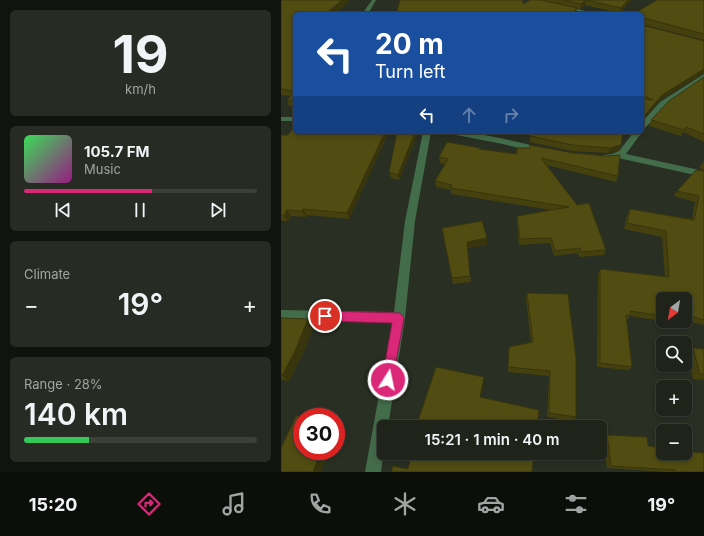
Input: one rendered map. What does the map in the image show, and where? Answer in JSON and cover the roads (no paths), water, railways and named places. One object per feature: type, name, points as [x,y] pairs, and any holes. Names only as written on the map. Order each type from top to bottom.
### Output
[{"type":"street","points":[[366,12],[374,0]]},
{"type":"street","points":[[554,6],[582,12]]},
{"type":"street","points":[[644,124],[663,104],[704,76]]},
{"type":"street","points":[[281,119],[293,119]]},
{"type":"street","points":[[373,472],[399,318],[409,221],[427,134]]},
{"type":"street","points":[[463,134],[503,141],[550,152]]},
{"type":"street","points":[[621,156],[637,134]]},
{"type":"street","points":[[597,157],[610,158],[621,156],[704,174]]},
{"type":"street","points":[[281,315],[399,318]]}]
